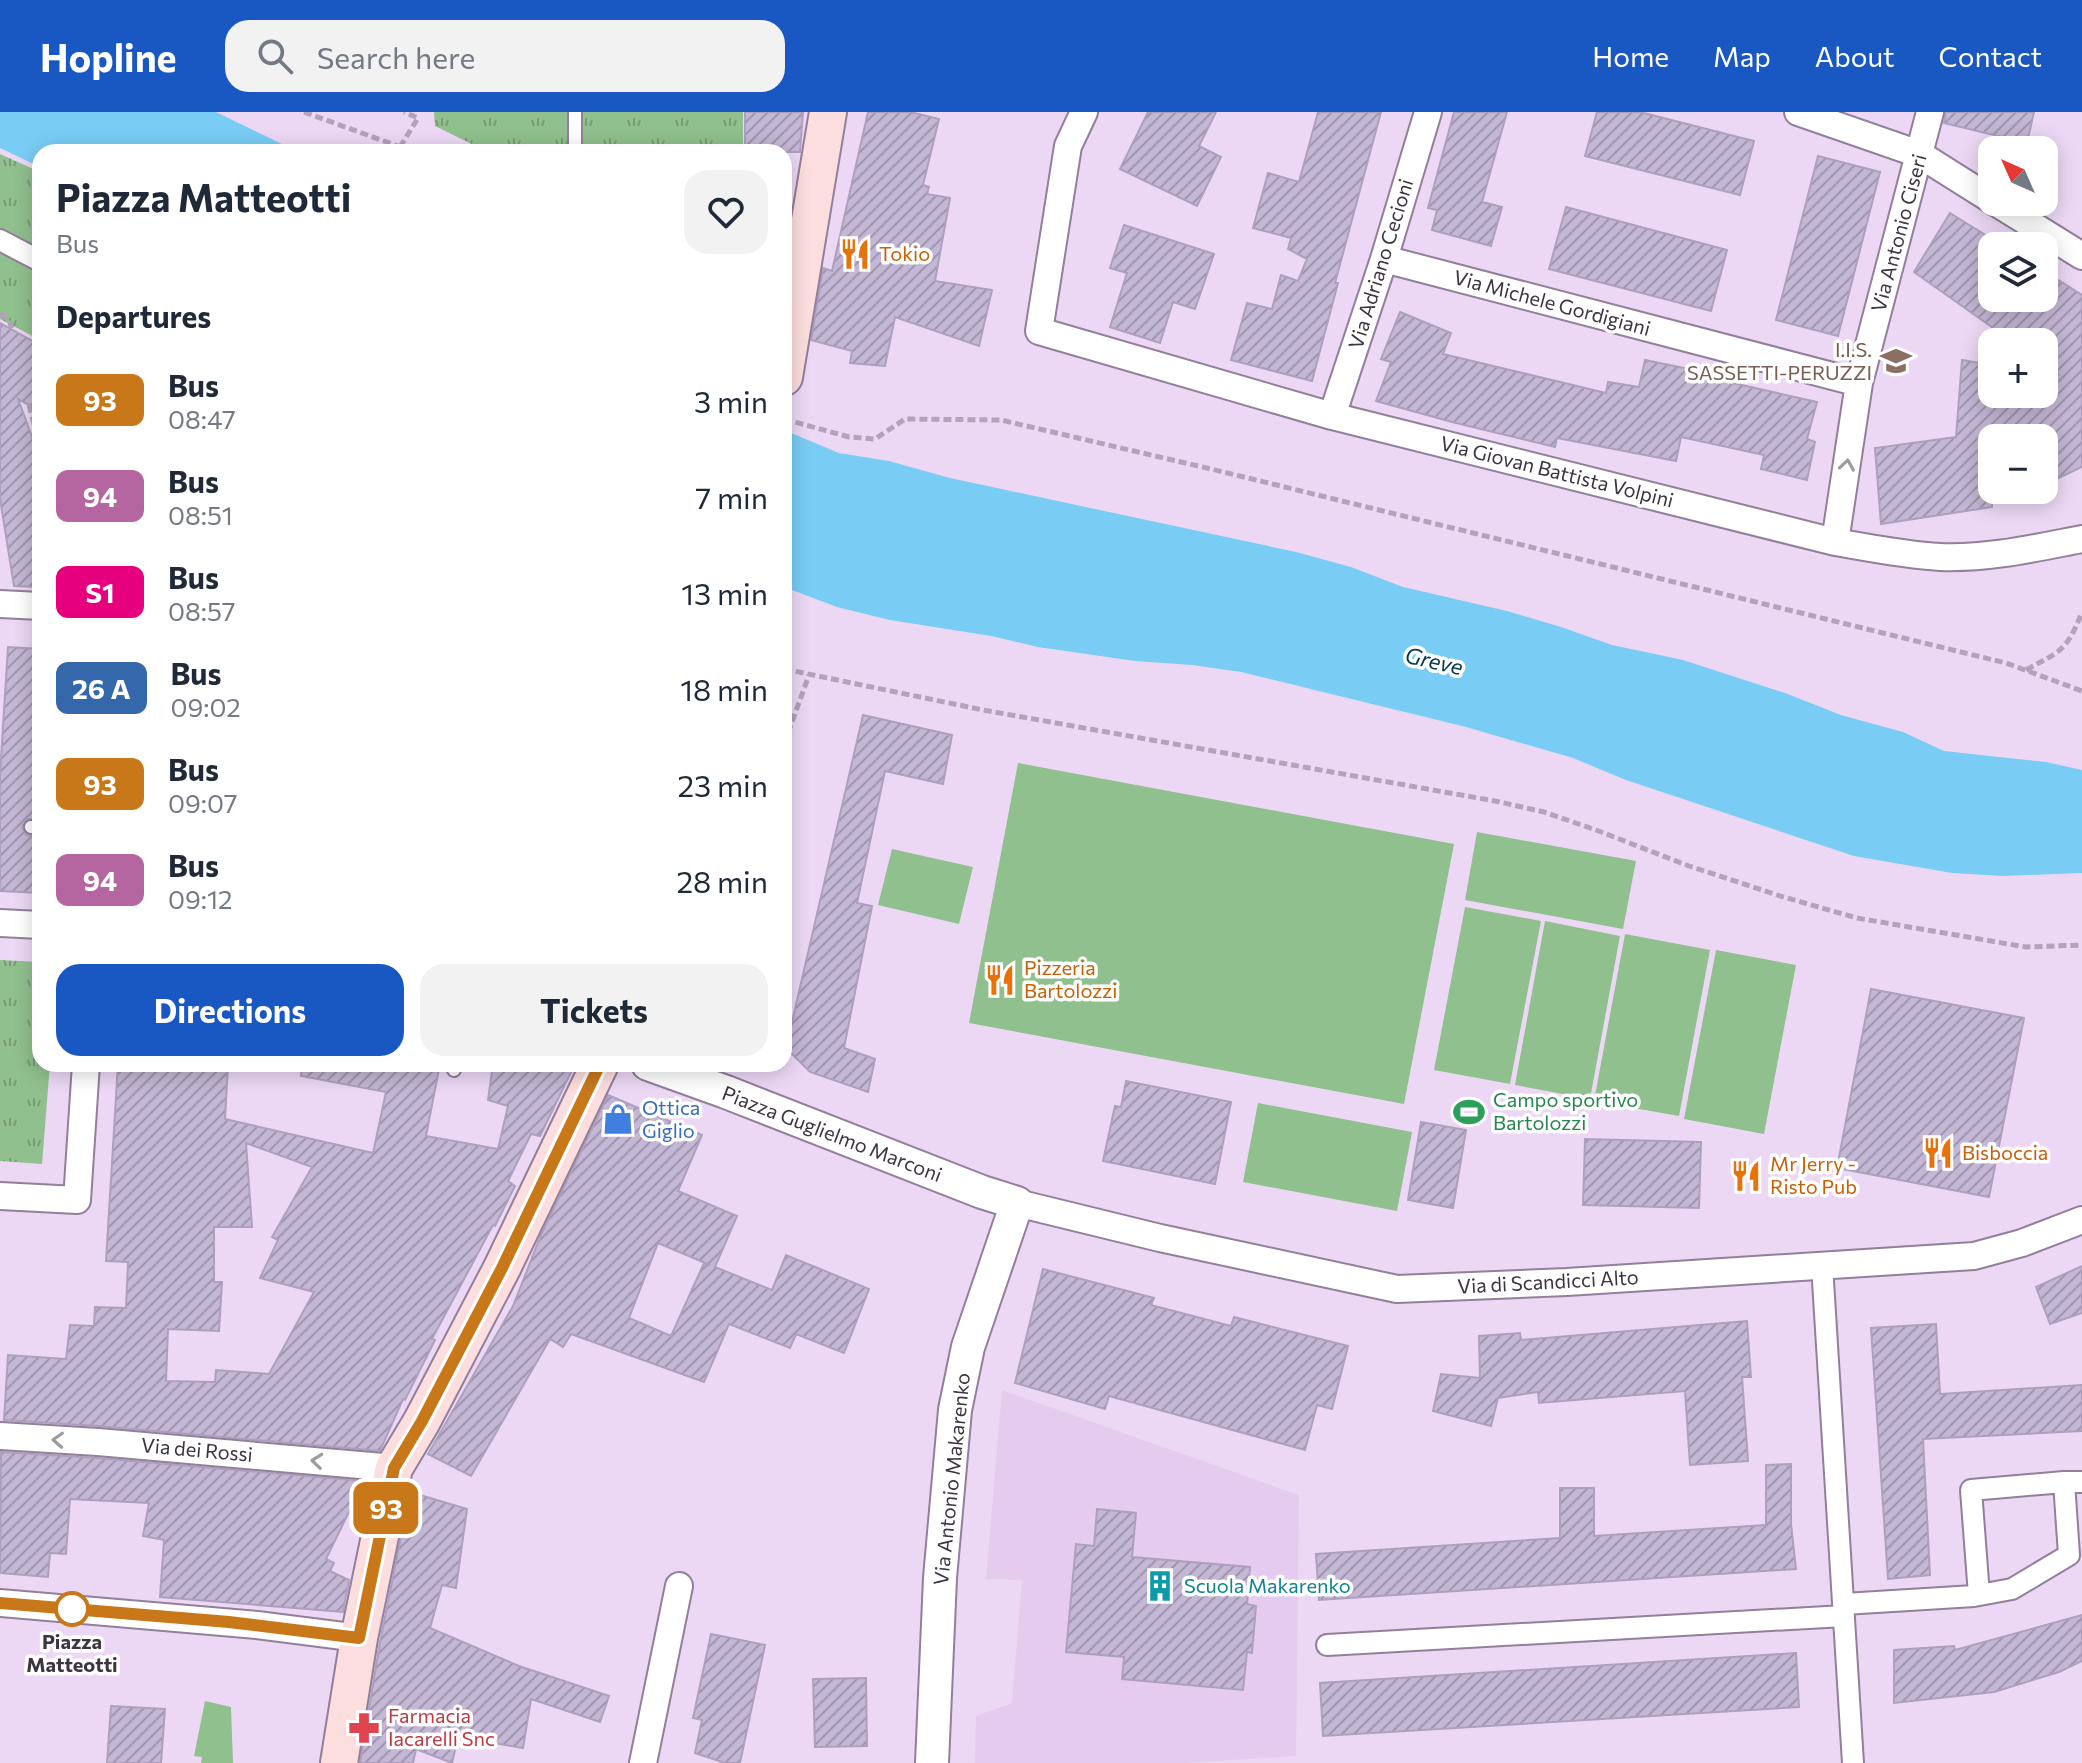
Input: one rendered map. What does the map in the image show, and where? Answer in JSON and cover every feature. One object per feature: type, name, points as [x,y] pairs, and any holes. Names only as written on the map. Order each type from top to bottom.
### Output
[{"type":"main road","points":[[792,332],[828,112]]},
{"type":"main road","points":[[339,1763],[359,1638],[394,1468],[502,1268],[596,1072]]},
{"type":"street","name":"Via Giovan Battista Volpini","points":[[1084,112],[1068,146],[1039,331],[1332,416],[1835,542],[1943,557],[2020,551],[2082,539]]},
{"type":"street","name":"Via Adriano Cecioni","points":[[1332,416],[1428,112]]},
{"type":"street","points":[[1798,112],[1919,154],[1978,191]]},
{"type":"street","name":"Via Antonio Ciseri","points":[[1835,542],[1859,383],[1930,112]]},
{"type":"street","points":[[2018,216],[2082,256]]},
{"type":"street","points":[[0,240],[32,257]]},
{"type":"street","name":"Via Michele Gordigiani","points":[[1384,259],[1859,383]]},
{"type":"street","points":[[0,604],[32,606]]},
{"type":"street","points":[[0,923],[32,925]]},
{"type":"street","points":[[0,1196],[77,1200],[85,1072]]},
{"type":"street","name":"Piazza Guglielmo Marconi","points":[[670,1072],[1017,1203]]},
{"type":"street","name":"Via di Scandicci Alto","points":[[1017,1203],[1160,1238],[1397,1289],[1567,1282],[1974,1256],[2022,1243],[2082,1220]]},
{"type":"street","name":"Via Antonio Makarenko","points":[[932,1763],[940,1578],[955,1410],[968,1347],[1017,1203]]},
{"type":"street","points":[[1822,1265],[1853,1763]]},
{"type":"street","name":"Via dei Rossi","points":[[0,1436],[394,1468]]},
{"type":"street","points":[[1327,1645],[1844,1610],[1979,1595],[2012,1589],[2069,1555],[2073,1482],[1971,1490],[1979,1595]]},
{"type":"street","points":[[643,1763],[679,1586]]},
{"type":"street","points":[[0,1603],[229,1622],[359,1638]]},
{"type":"lane","points":[[575,112],[575,144]]},
{"type":"path","points":[[304,112],[392,144]]},
{"type":"path","points":[[402,144],[418,118],[404,112]]},
{"type":"path","points":[[0,314],[9,319],[12,330]]},
{"type":"path","points":[[29,405],[32,416]]},
{"type":"path","points":[[792,421],[849,437],[875,439],[905,419],[1001,420],[1991,659],[2082,691]]},
{"type":"path","points":[[2025,670],[2063,650],[2082,612]]},
{"type":"path","points":[[792,671],[1014,716],[1544,812],[1689,866],[1857,918],[2026,947],[2082,945]]},
{"type":"path","points":[[792,722],[809,675]]},
{"type":"shaded area","points":[[1002,1390],[1299,1495],[1296,1756],[1186,1763],[975,1763],[976,1716],[1012,1703],[1022,1580],[986,1579]]},
{"type":"green space","points":[[434,112],[743,112],[743,144],[472,144],[435,126]]},
{"type":"green space","points":[[0,154],[32,168],[32,336],[0,319]]},
{"type":"green space","points":[[1018,763],[1454,844],[1404,1104],[969,1023]]},
{"type":"green space","points":[[1477,832],[1636,861],[1623,929],[1465,900]]},
{"type":"green space","points":[[892,849],[973,867],[959,924],[878,905]]},
{"type":"green space","points":[[1465,907],[1541,921],[1510,1084],[1434,1070]]},
{"type":"green space","points":[[1545,921],[1620,936],[1590,1099],[1515,1085]]},
{"type":"green space","points":[[1625,934],[1710,950],[1679,1116],[1594,1101]]},
{"type":"green space","points":[[1716,950],[1796,965],[1764,1134],[1684,1119]]},
{"type":"green space","points":[[0,960],[32,962],[32,1072],[49,1072],[42,1164],[0,1161]]},
{"type":"green space","points":[[1258,1103],[1412,1132],[1397,1211],[1243,1182]]},
{"type":"green space","points":[[205,1701],[231,1707],[233,1763],[201,1763],[202,1757],[194,1756]]},
{"type":"water","points":[[0,112],[216,112],[281,144],[32,144],[32,163],[0,148]]},
{"type":"water","name":"Greve","points":[[792,433],[839,453],[889,461],[950,478],[1296,552],[1351,567],[1403,587],[1507,611],[1612,645],[1683,660],[1841,715],[1903,732],[1944,751],[2046,762],[2082,770],[2082,873],[2003,876],[1952,873],[1854,856],[1626,780],[1573,758],[1466,727],[1241,672],[1038,647],[890,620],[837,607],[792,590]]},
{"type":"building","points":[[745,112],[803,112],[800,152],[792,152],[792,144],[745,144]]},
{"type":"building","points":[[868,112],[910,112],[939,119],[923,185],[929,187],[927,194],[950,198],[935,281],[992,290],[979,346],[895,317],[885,366],[850,363],[852,351],[811,340],[823,268],[832,271]]},
{"type":"building","points":[[1148,112],[1216,112],[1199,146],[1221,157],[1197,206],[1120,169]]},
{"type":"building","points":[[1318,112],[1381,112],[1312,381],[1231,360],[1247,303],[1272,309],[1281,275],[1298,281],[1307,259],[1288,249],[1291,238],[1253,228],[1268,173],[1299,182]]},
{"type":"building","points":[[1454,112],[1507,112],[1482,202],[1502,207],[1491,246],[1432,230],[1437,210],[1428,208]]},
{"type":"building","points":[[1597,112],[1640,112],[1754,141],[1740,195],[1585,156]]},
{"type":"building","points":[[1946,112],[2034,112],[2029,136],[1998,136],[1944,123]]},
{"type":"building","points":[[1818,156],[1880,172],[1838,336],[1776,320]]},
{"type":"building","points":[[1566,207],[1727,250],[1711,311],[1549,269]]},
{"type":"building","points":[[1950,213],[1981,232],[1978,232],[1978,312],[2058,312],[2058,280],[2082,295],[2082,467],[2058,478],[2058,424],[1978,424],[1978,504],[1992,504],[1992,507],[1881,524],[1875,448],[1956,437],[1962,360],[1978,363],[1978,408],[2058,408],[2058,328],[1993,328],[1914,272]]},
{"type":"building","points":[[1124,225],[1214,254],[1195,309],[1173,302],[1160,343],[1110,327],[1127,273],[1110,268]]},
{"type":"building","points":[[1400,312],[1451,333],[1443,354],[1606,393],[1608,382],[1639,387],[1645,360],[1817,402],[1807,439],[1815,442],[1807,480],[1761,469],[1764,455],[1681,437],[1676,461],[1557,438],[1555,447],[1376,401],[1391,362],[1381,359]]},
{"type":"building","points":[[0,323],[32,341],[32,407],[18,399],[32,437],[32,587],[14,586],[0,499]]},
{"type":"building","points":[[8,647],[32,648],[32,819],[27,819],[22,827],[26,835],[32,836],[32,893],[0,891],[0,774]]},
{"type":"building","points":[[863,715],[952,735],[943,784],[885,771],[857,903],[872,906],[844,1048],[875,1059],[868,1092],[810,1072],[792,1054],[792,1022]]},
{"type":"building","points":[[1871,989],[2024,1018],[1989,1197],[1837,1168]]},
{"type":"building","points":[[118,1072],[228,1072],[225,1119],[373,1153],[386,1092],[301,1076],[301,1072],[438,1072],[426,1136],[498,1149],[508,1106],[488,1100],[492,1072],[571,1072],[540,1136],[531,1134],[508,1181],[515,1186],[432,1339],[435,1340],[403,1399],[380,1451],[4,1420],[8,1355],[66,1359],[70,1325],[94,1326],[95,1307],[126,1308],[128,1262],[106,1261]],"holes":[[[246,1143],[312,1167],[272,1237],[278,1240],[260,1278],[314,1292],[269,1374],[216,1370],[215,1382],[166,1381],[168,1329],[219,1331],[222,1282],[214,1282],[214,1227],[252,1227]]]},
{"type":"building","points":[[1126,1081],[1231,1102],[1215,1184],[1103,1161],[1115,1106],[1121,1107]]},
{"type":"building","points":[[608,1095],[702,1135],[678,1191],[737,1216],[715,1267],[772,1290],[786,1255],[869,1289],[844,1353],[796,1334],[790,1348],[729,1324],[704,1382],[571,1334],[563,1347],[550,1339],[471,1476],[428,1454],[513,1306],[541,1235]],"holes":[[[658,1243],[710,1265],[704,1263],[671,1336],[629,1318]]]},
{"type":"building","points":[[1421,1122],[1466,1130],[1453,1208],[1408,1200]]},
{"type":"building","points":[[1585,1139],[1701,1142],[1699,1208],[1583,1205]]},
{"type":"building","points":[[2082,1266],[2082,1313],[2050,1324],[2036,1287]]},
{"type":"building","points":[[1043,1269],[1154,1298],[1151,1305],[1231,1326],[1234,1317],[1348,1346],[1332,1409],[1317,1405],[1305,1450],[1109,1396],[1105,1409],[1015,1383]]},
{"type":"building","points":[[1747,1321],[1751,1377],[1742,1377],[1748,1461],[1690,1465],[1685,1391],[1539,1403],[1538,1392],[1498,1398],[1491,1426],[1433,1411],[1441,1374],[1480,1378],[1479,1336],[1520,1333],[1521,1340]]},
{"type":"building","points":[[1936,1324],[1940,1394],[2082,1385],[2082,1431],[1923,1439],[1930,1575],[1888,1579],[1871,1328]]},
{"type":"building","points":[[1,1452],[364,1481],[326,1559],[334,1563],[330,1571],[349,1580],[343,1612],[160,1597],[164,1540],[143,1536],[149,1503],[70,1499],[66,1554],[50,1553],[48,1577],[0,1573]]},
{"type":"building","points":[[1791,1464],[1791,1524],[1796,1569],[1319,1600],[1316,1554],[1560,1538],[1560,1488],[1594,1488],[1594,1536],[1766,1525],[1766,1465]]},
{"type":"building","points":[[410,1492],[467,1509],[456,1588],[442,1585],[430,1628],[519,1666],[609,1696],[600,1722],[531,1699],[523,1748],[458,1737],[452,1763],[416,1749],[413,1763],[360,1763]]},
{"type":"building","name":"Scuola Makarenko","points":[[1097,1509],[1136,1513],[1132,1557],[1250,1567],[1247,1604],[1256,1606],[1252,1653],[1247,1652],[1243,1690],[1122,1679],[1124,1657],[1066,1652],[1076,1544],[1094,1546]]},
{"type":"building","points":[[2082,1615],[2082,1661],[2059,1672],[1994,1692],[1894,1703],[1894,1650],[1954,1646],[1955,1650]]},
{"type":"building","points":[[711,1634],[765,1645],[740,1763],[725,1763],[695,1753],[702,1720],[693,1718]]},
{"type":"building","points":[[1796,1653],[1799,1707],[1323,1736],[1320,1683]]},
{"type":"building","points":[[866,1678],[867,1746],[815,1747],[813,1679]]},
{"type":"building","points":[[111,1706],[165,1709],[161,1763],[107,1763]]},
{"type":"bus line","name":"93","points":[[0,1603],[229,1622],[359,1638],[394,1468],[502,1268],[596,1072]]},
{"type":"place","name":"Tokio","points":[[855,254]]},
{"type":"place","name":"I.I.S. SASSETTI-PERUZZI","points":[[1896,361]]},
{"type":"place","name":"Pizzeria Bartolozzi","points":[[1000,980]]},
{"type":"place","name":"Campo sportivo Bartolozzi","points":[[1469,1112]]},
{"type":"place","name":"Ottica Giglio","points":[[618,1119]]},
{"type":"place","name":"Bisboccia","points":[[1938,1153]]},
{"type":"place","name":"Mr Jerry - Risto Pub","points":[[1746,1176]]},
{"type":"place","name":"Scuola Makarenko","points":[[1160,1586]]},
{"type":"place","name":"Piazza Matteotti","points":[[72,1609]]},
{"type":"place","name":"Farmacia Iacarelli Snc","points":[[364,1728]]}]
